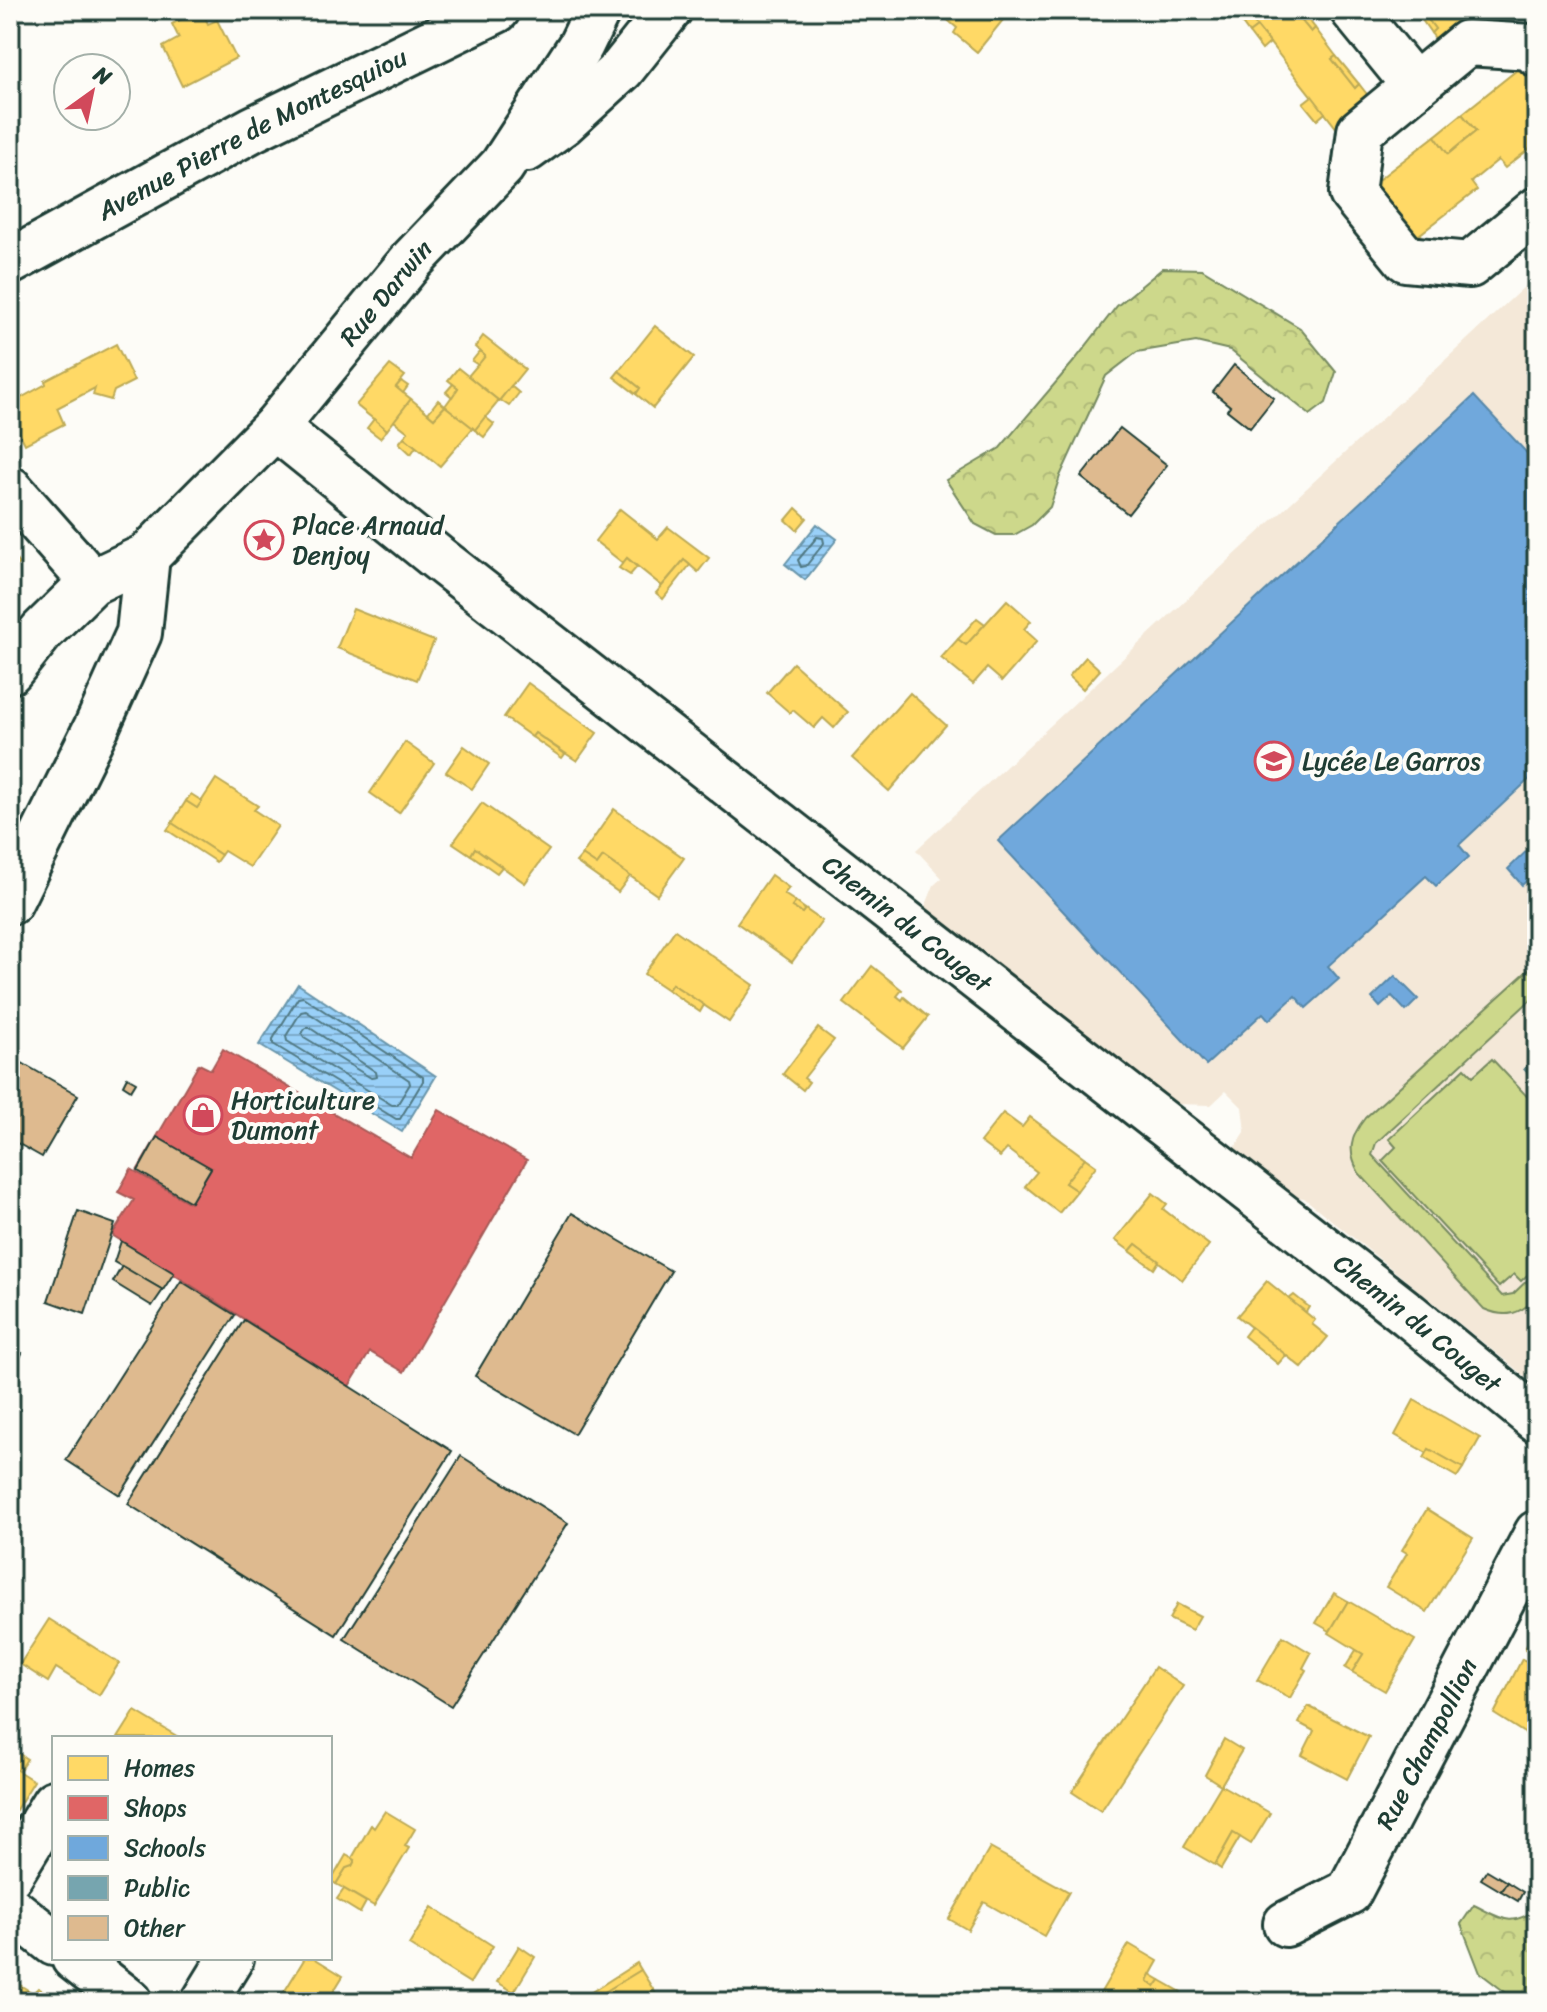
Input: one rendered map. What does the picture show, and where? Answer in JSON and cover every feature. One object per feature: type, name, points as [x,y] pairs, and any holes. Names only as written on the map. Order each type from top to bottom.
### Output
[{"type":"street","name":"Avenue Pierre de Montesquiou","points":[[10,262],[253,129],[497,10]]},
{"type":"street","name":"Rue Darwin","points":[[275,427],[413,259],[502,166],[581,45],[598,10]]},
{"type":"street","name":"Rue Darwin","points":[[502,166],[563,123],[622,69],[669,10]]},
{"type":"street","points":[[1353,10],[1415,86]]},
{"type":"street","points":[[1537,54],[1531,47],[1467,43],[1360,131],[1352,193],[1406,259],[1470,265],[1537,210]]},
{"type":"street","points":[[10,671],[42,631],[92,582],[147,556],[275,427]]},
{"type":"street","name":"Chemin du Couget","points":[[275,427],[439,559],[1409,1315],[1537,1420]]},
{"type":"street","points":[[10,489],[92,582]]},
{"type":"street","points":[[10,902],[139,633],[147,556]]},
{"type":"street","name":"Rue Champollion","points":[[1286,1924],[1349,1892],[1537,1533]]},
{"type":"street","points":[[10,1875],[52,1806]]},
{"type":"street","points":[[10,1908],[52,1941]]},
{"type":"street","points":[[77,1960],[130,2002]]},
{"type":"street","points":[[204,2002],[230,1960]]},
{"type":"shaded area","name":"Lycée Le Garros","points":[[1537,275],[1537,1386],[1304,1198],[1289,1196],[1232,1152],[1245,1132],[1242,1107],[1226,1091],[1211,1105],[1175,1104],[924,910],[934,885],[942,878],[916,850]]},
{"type":"green space","points":[[1163,268],[1202,269],[1300,328],[1336,372],[1326,403],[1310,415],[1230,350],[1196,342],[1137,352],[1106,376],[1060,476],[1050,507],[1032,525],[1014,535],[996,535],[975,524],[946,480],[1000,448],[1117,306]]},
{"type":"green space","points":[[1537,962],[1537,994],[1376,1143],[1372,1155],[1502,1296],[1513,1294],[1537,1271],[1537,1298],[1518,1311],[1499,1314],[1484,1309],[1359,1173],[1352,1145],[1365,1118]]},
{"type":"green space","points":[[1492,1059],[1537,1107],[1537,1266],[1521,1281],[1514,1274],[1499,1287],[1382,1161],[1396,1147],[1389,1139],[1465,1068],[1473,1076]]},
{"type":"green space","points":[[1474,1905],[1513,1920],[1537,1908],[1537,2002],[1518,2002],[1480,1973],[1461,1924]]},
{"type":"water","points":[[817,524],[837,539],[805,580],[785,564]]},
{"type":"water","points":[[298,984],[436,1076],[402,1132],[259,1045]]},
{"type":"building: Homes","points":[[202,10],[208,24],[217,20],[236,58],[182,86],[163,47],[179,38],[172,24]]},
{"type":"building: Homes","points":[[936,10],[1011,10],[977,52],[954,33],[957,28]]},
{"type":"building: Homes","points":[[1244,10],[1257,27],[1249,33],[1236,15]]},
{"type":"building: Homes","points":[[1244,10],[1294,10],[1311,32],[1315,28],[1336,56],[1332,59],[1355,88],[1359,84],[1373,102],[1338,130]]},
{"type":"building: Homes","points":[[1421,10],[1471,10],[1479,20],[1443,48],[1431,33],[1435,29]]},
{"type":"building: Homes","points":[[1305,15],[1315,28],[1311,32],[1300,19]]},
{"type":"building: Homes","points":[[1426,17],[1435,29],[1431,33],[1422,20]]},
{"type":"building: Homes","points":[[1257,27],[1270,43],[1262,50],[1249,33]]},
{"type":"building: Homes","points":[[1336,56],[1359,84],[1355,88],[1332,59]]},
{"type":"building: Homes","points":[[1527,62],[1537,75],[1537,143],[1505,168],[1498,160],[1471,182],[1477,190],[1411,241],[1369,187],[1435,136],[1448,154],[1476,131],[1462,114]]},
{"type":"building: Homes","points":[[1312,96],[1325,113],[1317,120],[1303,103]]},
{"type":"building: Homes","points":[[1462,114],[1476,131],[1448,154],[1435,136]]},
{"type":"building: Homes","points":[[655,326],[694,357],[653,408],[636,394],[640,388],[619,371]]},
{"type":"building: Homes","points":[[483,336],[525,369],[499,401],[468,376],[485,356],[475,347]]},
{"type":"building: Homes","points":[[116,344],[134,381],[114,391],[111,400],[93,395],[95,388],[57,408],[64,424],[25,444],[10,414],[10,404],[46,384],[45,381]]},
{"type":"building: Homes","points":[[480,351],[485,356],[478,365],[472,361]]},
{"type":"building: Homes","points":[[390,365],[405,376],[396,387],[411,399],[387,430],[356,405]]},
{"type":"building: Homes","points":[[458,368],[499,401],[475,430],[445,406],[458,388],[448,380]]},
{"type":"building: Homes","points":[[619,371],[640,388],[636,394],[614,377]]},
{"type":"building: Homes","points":[[401,381],[408,386],[403,393],[396,387]]},
{"type":"building: Homes","points":[[453,384],[458,388],[452,397],[446,392]]},
{"type":"building: Homes","points":[[511,386],[519,393],[509,406],[500,400]]},
{"type":"building: Homes","points":[[411,399],[434,418],[445,406],[473,428],[440,466],[404,437],[408,432],[394,421]]},
{"type":"building: Homes","points":[[438,400],[445,406],[434,418],[428,413]]},
{"type":"building: Homes","points":[[485,417],[494,424],[484,437],[475,430]]},
{"type":"building: Homes","points":[[374,419],[387,430],[380,438],[367,428]]},
{"type":"building: Homes","points":[[404,437],[416,447],[411,454],[399,443]]},
{"type":"building: Homes","points":[[796,508],[807,518],[797,530],[786,520]]},
{"type":"building: Homes","points":[[620,509],[658,539],[668,527],[709,558],[698,572],[684,560],[662,586],[627,558],[623,563],[595,541]]},
{"type":"building: Homes","points":[[10,553],[19,564],[10,572]]},
{"type":"building: Homes","points":[[627,558],[637,567],[630,575],[619,568]]},
{"type":"building: Homes","points":[[684,560],[690,565],[663,599],[656,593]]},
{"type":"building: Homes","points":[[1007,600],[1031,621],[1024,629],[1037,641],[1002,681],[987,668],[973,684],[941,658],[958,639],[966,645]]},
{"type":"building: Homes","points":[[353,609],[434,641],[417,680],[337,648]]},
{"type":"building: Homes","points":[[977,618],[985,624],[966,645],[958,639]]},
{"type":"building: Homes","points":[[1086,657],[1100,670],[1083,689],[1069,676]]},
{"type":"building: Homes","points":[[793,663],[848,712],[834,728],[823,718],[814,728],[767,693]]},
{"type":"building: Homes","points":[[528,683],[597,733],[577,761],[535,733],[532,737],[504,717]]},
{"type":"building: Homes","points":[[910,693],[946,725],[889,791],[852,758]]},
{"type":"building: Homes","points":[[535,733],[565,754],[562,758],[532,737]]},
{"type":"building: Homes","points":[[405,742],[434,763],[399,813],[370,793]]},
{"type":"building: Homes","points":[[464,746],[489,764],[472,789],[446,772]]},
{"type":"building: Homes","points":[[216,779],[258,806],[254,810],[278,826],[250,867],[224,851],[221,855],[172,823],[186,801],[197,808]]},
{"type":"building: Homes","points":[[191,794],[202,801],[197,808],[186,801]]},
{"type":"building: Homes","points":[[482,803],[549,850],[525,883],[475,848],[471,855],[453,843]]},
{"type":"building: Homes","points":[[614,809],[684,858],[657,895],[603,857],[597,865],[582,855]]},
{"type":"building: Homes","points":[[172,823],[221,855],[216,862],[167,830]]},
{"type":"building: Homes","points":[[475,848],[502,867],[497,873],[471,855]]},
{"type":"building: Homes","points":[[582,855],[597,865],[603,857],[630,876],[618,892],[576,862]]},
{"type":"building: Homes","points":[[771,875],[789,888],[784,894],[796,902],[792,907],[802,913],[805,909],[822,921],[792,962],[737,923]]},
{"type":"building: Homes","points":[[796,902],[805,909],[802,913],[792,907]]},
{"type":"building: Homes","points":[[675,930],[754,985],[729,1022],[672,984],[668,990],[644,974]]},
{"type":"building: Homes","points":[[872,966],[902,990],[897,996],[902,1000],[904,997],[928,1017],[903,1048],[844,1003]]},
{"type":"building: Homes","points":[[672,984],[704,1005],[700,1012],[668,990]]},
{"type":"building: Homes","points":[[818,1028],[834,1040],[804,1078],[809,1082],[803,1090],[783,1074]]},
{"type":"building: Homes","points":[[1003,1113],[1022,1127],[1030,1117],[1085,1158],[1065,1183],[1077,1191],[1059,1213],[1025,1186],[1037,1172],[1007,1149],[1000,1157],[980,1142]]},
{"type":"building: Homes","points":[[1085,1158],[1096,1166],[1077,1191],[1065,1183]]},
{"type":"building: Homes","points":[[1153,1193],[1167,1204],[1163,1209],[1209,1245],[1182,1280],[1136,1244],[1130,1251],[1115,1240]]},
{"type":"building: Homes","points":[[1136,1244],[1159,1261],[1154,1269],[1130,1251]]},
{"type":"building: Homes","points":[[1267,1281],[1315,1320],[1312,1324],[1328,1337],[1302,1368],[1237,1316]]},
{"type":"building: Homes","points":[[1294,1295],[1309,1307],[1306,1312],[1289,1299]]},
{"type":"building: Homes","points":[[1251,1327],[1286,1355],[1278,1364],[1244,1336]]},
{"type":"building: Homes","points":[[1414,1400],[1480,1438],[1463,1468],[1395,1435]]},
{"type":"building: Homes","points":[[1429,1449],[1463,1468],[1457,1477],[1424,1458]]},
{"type":"building: Homes","points":[[1427,1509],[1473,1538],[1427,1612],[1386,1587],[1407,1553],[1402,1550]]},
{"type":"building: Homes","points":[[1334,1593],[1348,1601],[1330,1631],[1316,1623]]},
{"type":"building: Homes","points":[[1348,1601],[1415,1640],[1385,1691],[1352,1672],[1363,1654],[1329,1633]]},
{"type":"building: Homes","points":[[1177,1604],[1200,1616],[1192,1630],[1169,1619]]},
{"type":"building: Homes","points":[[49,1619],[119,1663],[99,1695],[56,1668],[48,1682],[20,1664]]},
{"type":"building: Homes","points":[[1537,1625],[1537,1655],[1525,1649]]},
{"type":"building: Homes","points":[[1283,1636],[1311,1653],[1303,1668],[1306,1670],[1290,1698],[1257,1680]]},
{"type":"building: Homes","points":[[1356,1650],[1363,1654],[1352,1672],[1345,1668]]},
{"type":"building: Homes","points":[[1522,1659],[1537,1667],[1537,1687],[1532,1698],[1537,1701],[1537,1741],[1494,1714]]},
{"type":"building: Homes","points":[[1155,1667],[1183,1686],[1101,1811],[1072,1792]]},
{"type":"building: Homes","points":[[1308,1706],[1369,1737],[1347,1779],[1302,1755],[1314,1731],[1299,1723]]},
{"type":"building: Homes","points":[[135,1711],[177,1736],[119,1736]]},
{"type":"building: Homes","points":[[1224,1739],[1242,1750],[1221,1785],[1205,1775]]},
{"type":"building: Homes","points":[[10,1748],[27,1759],[19,1771],[10,1766]]},
{"type":"building: Homes","points":[[10,1766],[34,1781],[14,1813],[10,1810]]},
{"type":"building: Homes","points":[[1221,1785],[1270,1813],[1251,1844],[1233,1833],[1215,1865],[1184,1847]]},
{"type":"building: Homes","points":[[385,1811],[415,1829],[405,1846],[409,1848],[374,1906],[336,1884],[346,1868],[352,1866],[355,1860],[352,1858],[371,1825],[374,1828]]},
{"type":"building: Homes","points":[[1233,1833],[1240,1837],[1221,1869],[1215,1865]]},
{"type":"building: Homes","points":[[990,1848],[1069,1892],[1044,1936],[984,1902],[968,1930],[949,1919]]},
{"type":"building: Homes","points":[[346,1855],[355,1860],[336,1884],[332,1879]]},
{"type":"building: Homes","points":[[344,1889],[366,1902],[360,1913],[337,1899]]},
{"type":"building: Homes","points":[[432,1907],[493,1946],[470,1983],[409,1945]]},
{"type":"building: Homes","points":[[1129,1944],[1158,1961],[1147,1981],[1155,1987],[1160,1980],[1181,1992],[1176,2002],[1119,2002],[1101,1992]]},
{"type":"building: Homes","points":[[519,1946],[535,1957],[514,1992],[497,1982]]},
{"type":"building: Homes","points":[[304,1960],[317,1960],[343,1976],[327,2002],[278,2002]]},
{"type":"building: Homes","points":[[637,1963],[641,1970],[595,1998],[598,2002],[580,2002],[579,2000]]},
{"type":"building: Homes","points":[[641,1970],[661,2002],[598,2002],[595,1998]]},
{"type":"building: Homes","points":[[1150,1974],[1160,1980],[1155,1987],[1147,1981]]},
{"type":"building: Homes","points":[[10,1979],[33,1993],[38,1988],[54,1997],[51,2002],[10,2002]]},
{"type":"building: Shops","points":[[223,1049],[411,1158],[439,1110],[527,1160],[404,1372],[370,1352],[349,1386],[112,1235],[134,1200],[118,1192],[131,1169],[190,1203],[211,1168],[157,1137],[137,1171],[199,1064],[211,1070]]},
{"type":"building: Schools","points":[[1537,362],[1537,384],[1526,372]]},
{"type":"building: Schools","points":[[1474,396],[1537,464],[1537,772],[1459,845],[1469,857],[1436,886],[1426,876],[1328,966],[1339,979],[1306,1008],[1295,996],[1269,1020],[1263,1013],[1206,1065],[998,841]]},
{"type":"building: Schools","points":[[1537,841],[1537,871],[1522,885],[1508,869]]},
{"type":"building: Schools","points":[[1395,976],[1418,999],[1406,1011],[1392,996],[1380,1007],[1372,998]]},
{"type":"building: Public","points":[[1537,1056],[1537,1083],[1524,1069]]},
{"type":"building: Other","points":[[1234,365],[1274,398],[1250,428],[1227,410],[1230,406],[1213,392]]},
{"type":"building: Other","points":[[1120,428],[1167,465],[1128,514],[1081,477]]},
{"type":"building: Other","points":[[10,1056],[78,1095],[42,1157],[10,1139]]},
{"type":"building: Other","points":[[127,1077],[136,1082],[131,1090],[123,1085]]},
{"type":"building: Other","points":[[157,1137],[211,1168],[191,1202],[138,1171]]},
{"type":"building: Other","points":[[78,1211],[115,1224],[85,1314],[48,1301]]},
{"type":"building: Other","points":[[572,1213],[671,1271],[574,1434],[475,1376]]},
{"type":"building: Other","points":[[121,1241],[174,1273],[163,1290],[114,1262]]},
{"type":"building: Other","points":[[122,1266],[163,1290],[152,1306],[113,1282]]},
{"type":"building: Other","points":[[181,1281],[235,1315],[120,1495],[66,1460]]},
{"type":"building: Other","points":[[244,1320],[452,1451],[336,1635],[128,1504]]},
{"type":"building: Other","points":[[10,1348],[22,1353],[10,1380]]},
{"type":"building: Other","points":[[461,1456],[568,1523],[451,1706],[344,1639]]},
{"type":"building: Other","points":[[1487,1870],[1507,1882],[1501,1891],[1481,1879]]},
{"type":"building: Other","points":[[1507,1882],[1523,1892],[1518,1901],[1501,1891]]},
{"type":"place","name":"Place Arnaud Denjoy","points":[[264,540]]},
{"type":"place","name":"Lycée Le Garros","points":[[1274,761]]},
{"type":"place","name":"Horticulture Dumont","points":[[203,1115]]}]
